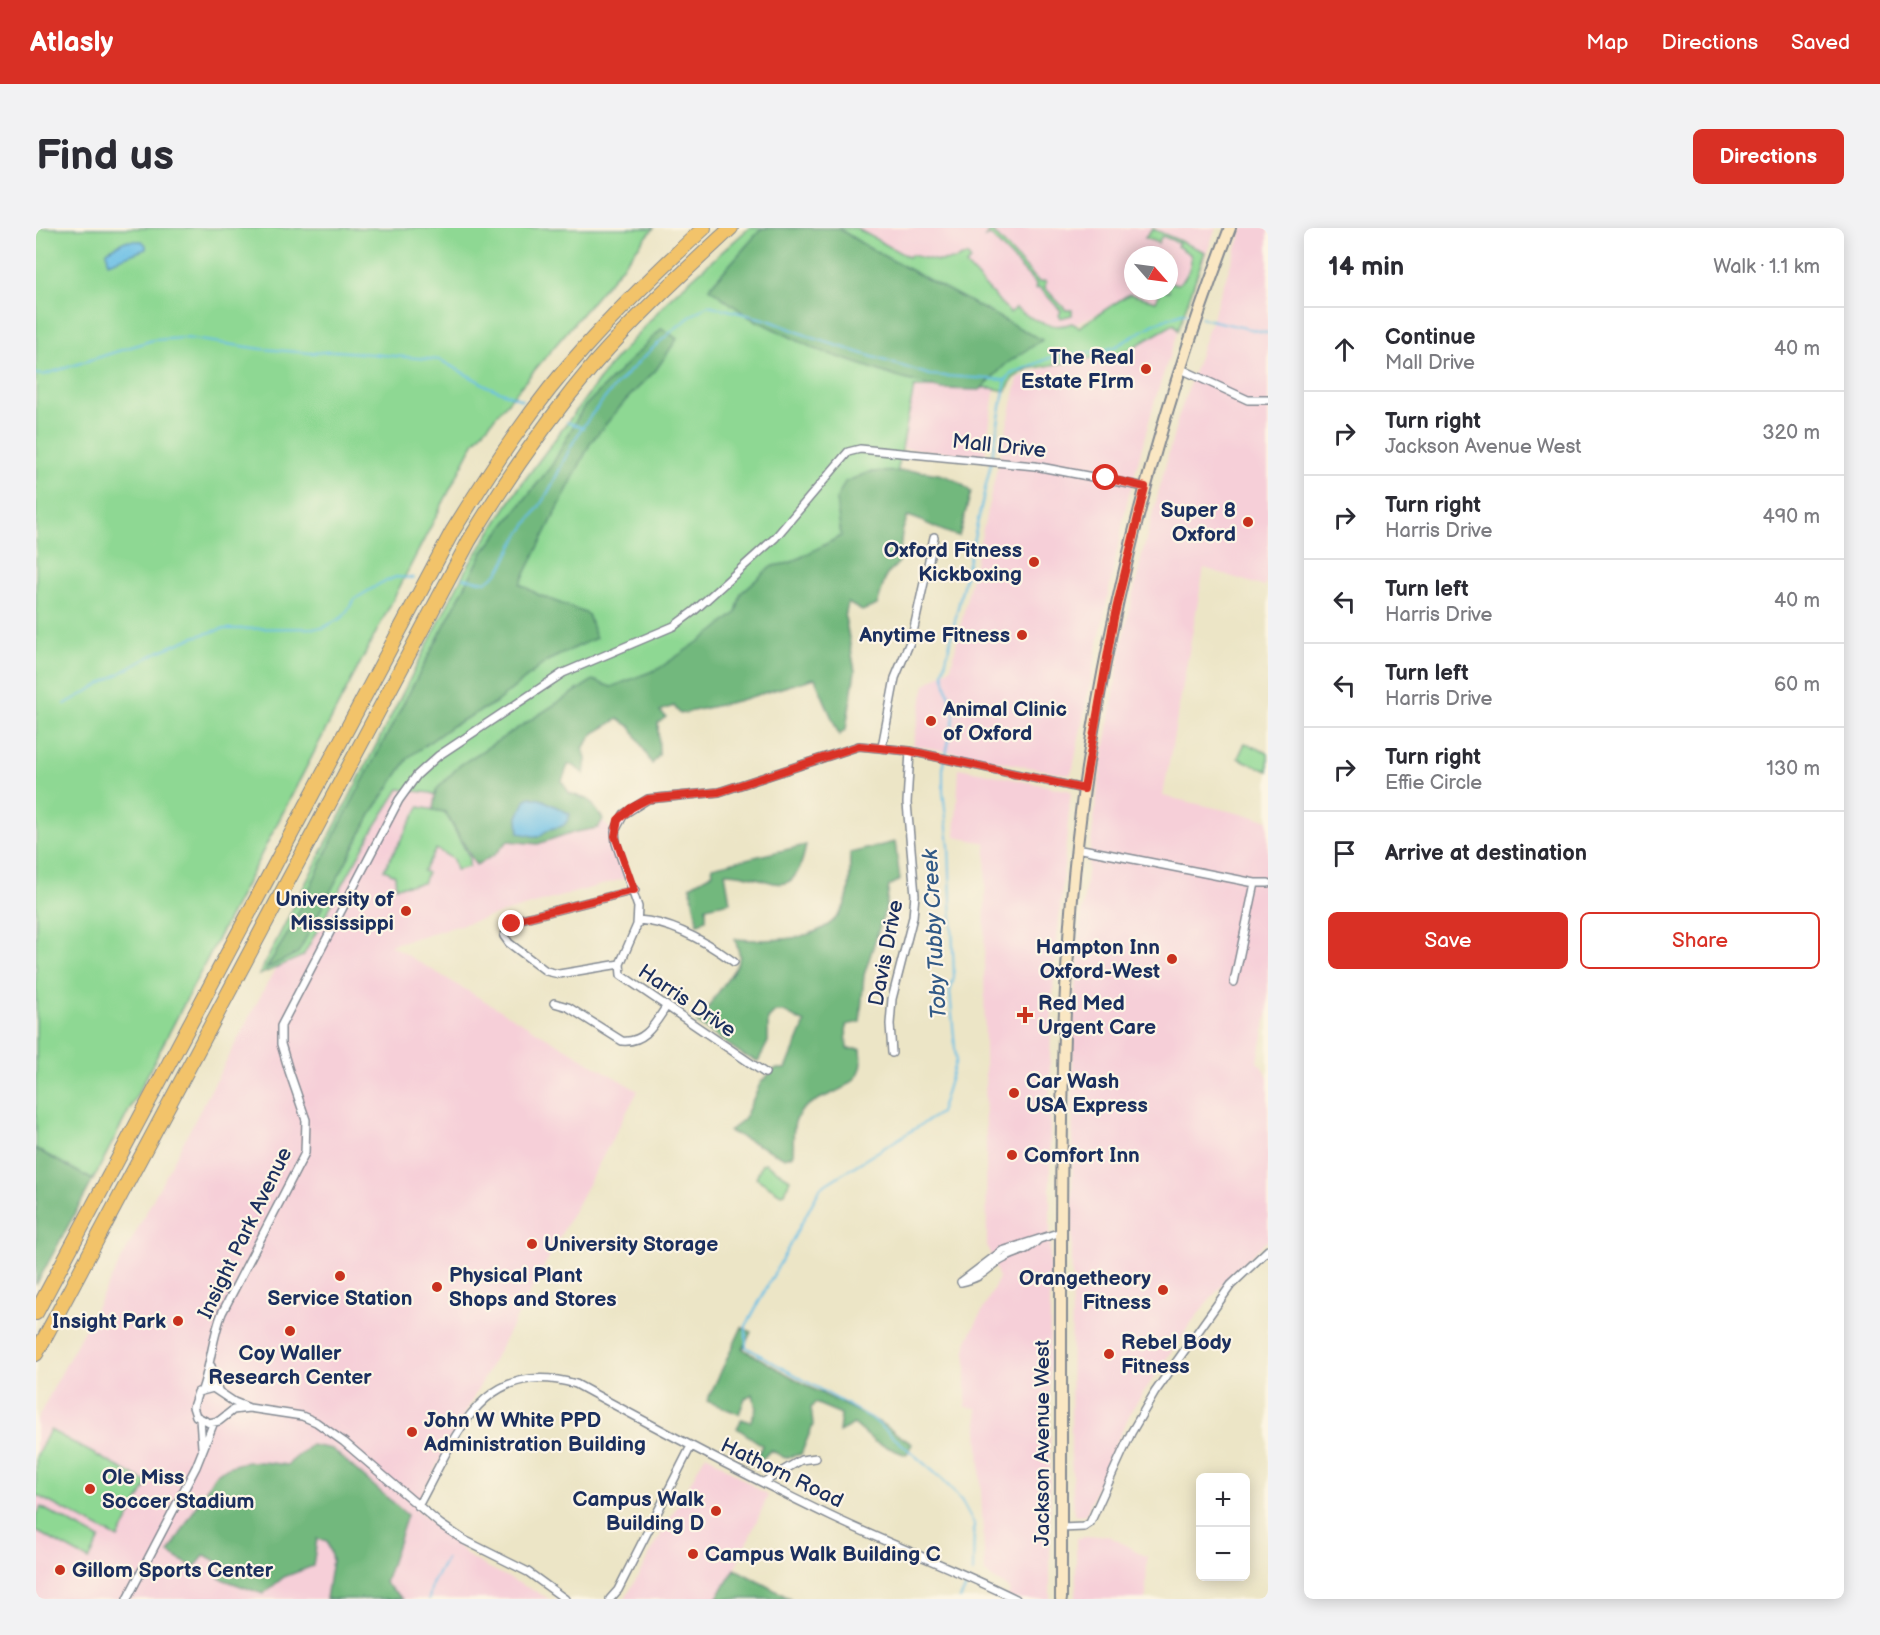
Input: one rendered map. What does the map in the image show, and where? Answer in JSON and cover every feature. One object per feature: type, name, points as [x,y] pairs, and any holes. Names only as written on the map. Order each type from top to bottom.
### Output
[{"type":"highway","points":[[36,1313],[458,523],[514,437],[583,349],[704,228]]},
{"type":"highway","points":[[36,1354],[469,541],[510,474],[551,418],[597,362],[642,313],[731,228]]},
{"type":"main road","name":"Jackson Avenue West","points":[[1061,1599],[1061,1232],[1064,1014],[1084,789],[1112,628],[1145,487],[1194,328],[1230,228]]},
{"type":"street","points":[[1181,369],[1248,399],[1268,399]]},
{"type":"street","name":"Mall Drive","points":[[848,452],[860,449],[1001,462],[1050,468],[1145,487]]},
{"type":"street","name":"Insight Park Avenue","points":[[202,1390],[210,1364],[214,1336],[222,1313],[305,1154],[306,1120],[284,1053],[281,1026],[399,800],[417,775],[438,756],[554,678],[674,626],[694,611],[776,538],[848,452]]},
{"type":"street","points":[[882,747],[895,678],[912,637],[934,537]]},
{"type":"street","name":"Harris Drive","points":[[765,1073],[622,977],[620,964],[638,920],[634,890],[615,836],[618,820],[631,808],[648,799],[719,792],[859,746],[910,751],[1084,789]]},
{"type":"street","name":"Davis Drive","points":[[892,1053],[890,1024],[892,999],[913,917],[915,895],[907,803],[910,751]]},
{"type":"street","points":[[1077,848],[1255,883],[1268,883]]},
{"type":"street","points":[[1234,982],[1255,883]]},
{"type":"street","points":[[620,964],[559,974],[546,971],[509,944],[504,936],[512,924],[521,919],[634,890]]},
{"type":"street","points":[[638,920],[648,920],[696,938],[734,962]]},
{"type":"street","points":[[554,1003],[568,1007],[622,1041],[630,1042],[648,1033],[666,1007]]},
{"type":"street","points":[[1038,1240],[1032,1246],[998,1262],[976,1279],[961,1282],[1002,1251],[1061,1232]]},
{"type":"street","points":[[1061,1528],[1084,1527],[1090,1523],[1131,1433],[1155,1392],[1231,1285],[1268,1250]]},
{"type":"street","points":[[210,1364],[218,1390],[226,1397],[249,1408],[302,1416],[325,1427],[418,1506],[464,1540],[528,1572],[565,1599]]},
{"type":"street","points":[[418,1506],[472,1410],[500,1387],[519,1380],[556,1378],[576,1384],[691,1446]]},
{"type":"street","points":[[202,1448],[200,1419],[194,1411],[193,1401],[202,1390],[218,1390]]},
{"type":"street","points":[[226,1397],[226,1413]]},
{"type":"street","points":[[127,1599],[196,1467],[214,1422],[226,1413],[249,1408]]},
{"type":"street","points":[[200,1419],[214,1422]]},
{"type":"street","name":"Hathorn Road","points":[[610,1599],[618,1590],[691,1446],[834,1518],[963,1572],[1016,1599]]},
{"type":"street","points":[[764,1482],[801,1460],[816,1458]]},
{"type":"shaded area","name":"University of Mississippi","points":[[758,228],[1216,228],[1190,297],[1178,298],[1178,246],[1124,246],[1124,300],[1052,336],[994,392],[985,456],[867,445],[498,725],[611,829],[626,878],[390,945],[638,1091],[415,1507],[472,1559],[550,1599],[36,1599],[36,1421],[325,874]]},
{"type":"shaded area","points":[[1243,228],[1268,228],[1268,574],[1265,587],[1204,568],[1163,796],[1268,820],[1268,1011],[1258,1061],[1268,1077],[1268,1240],[1226,1280],[1191,1323],[1133,1408],[1105,1466],[1086,1515],[1074,1515],[1071,1453],[1073,1031],[1080,928],[1098,788],[1123,638],[1143,551],[1178,418]]},
{"type":"shaded area","points":[[1174,324],[1178,330],[1155,400],[1127,502],[1070,775],[913,745],[925,685],[951,667],[1018,378],[1047,367],[1123,353]]},
{"type":"shaded area","points":[[959,768],[1071,791],[1054,974],[1050,1059],[1050,1599],[1007,1599],[1010,1590],[985,1573],[977,1408],[966,1407],[966,1343],[999,1278],[987,1246],[984,962],[986,843],[955,837]]},
{"type":"shaded area","points":[[706,1454],[768,1496],[735,1569],[778,1599],[625,1599]]},
{"type":"shaded area","points":[[1107,1535],[1147,1557],[1146,1599],[1076,1599],[1076,1538]]},
{"type":"green space","points":[[36,228],[654,228],[475,441],[93,1180],[36,1149]]},
{"type":"green space","points":[[749,228],[856,228],[908,257],[911,255],[938,261],[955,260],[967,255],[971,260],[966,265],[1010,313],[1016,308],[1043,323],[1057,326],[1072,323],[1079,327],[1124,297],[1124,300],[1178,300],[1178,284],[1187,275],[1190,267],[1190,254],[1177,246],[1179,243],[1162,236],[1158,243],[1145,238],[1153,229],[1205,252],[1178,330],[1174,324],[1123,353],[1028,369],[1013,378],[1006,391],[991,388],[914,387],[894,489],[867,558],[599,709],[481,821],[431,793],[399,789],[373,830],[303,956],[259,975],[465,571],[518,489],[610,365],[672,296]]},
{"type":"green space","points":[[762,228],[838,228],[869,248],[1042,340],[1006,364],[980,390],[941,389],[897,377],[815,349],[749,317],[709,288]]},
{"type":"green space","points":[[992,228],[996,228],[993,232],[1039,282],[1046,281],[1045,288],[1066,310],[1072,310],[1072,315],[1061,318],[1059,315],[1061,311],[1040,288],[1035,289],[1036,284],[990,235],[985,237]]},
{"type":"green space","points":[[662,328],[677,339],[656,370],[626,400],[591,442],[520,584],[539,595],[588,614],[596,638],[547,661],[495,703],[452,726],[409,757],[373,811],[298,953],[266,969],[291,928],[334,836],[483,552],[552,465],[583,408]]},
{"type":"green space","points":[[917,471],[946,476],[959,482],[971,492],[959,536],[908,516],[902,532],[899,562],[886,576],[877,605],[862,611],[848,603],[845,617],[855,671],[846,729],[839,735],[815,678],[737,701],[680,714],[674,706],[660,711],[666,717],[658,723],[659,755],[652,764],[631,727],[618,719],[594,733],[583,748],[586,759],[584,774],[573,765],[568,765],[562,781],[569,793],[589,800],[603,819],[598,828],[570,833],[538,844],[508,841],[493,856],[476,865],[445,812],[433,810],[436,790],[460,765],[593,680],[611,687],[658,669],[714,631],[736,613],[741,593],[772,566],[790,563],[841,536],[836,500],[845,482],[869,472]]},
{"type":"green space","points":[[1245,743],[1268,753],[1268,771],[1238,758]]},
{"type":"green space","points":[[419,807],[445,812],[469,857],[469,867],[456,870],[453,859],[436,849],[423,871],[427,873],[423,883],[396,887],[395,875],[384,870]]},
{"type":"green space","points":[[895,842],[900,880],[889,886],[886,907],[864,975],[860,1022],[846,1025],[847,1049],[861,1049],[861,1068],[856,1078],[848,1085],[817,1100],[800,1113],[794,1126],[793,1155],[785,1158],[729,1131],[744,1119],[761,1082],[775,1069],[786,1069],[805,1023],[784,1012],[775,1012],[768,1019],[768,1042],[758,1061],[745,1056],[697,1023],[736,967],[740,956],[735,939],[785,939],[817,931],[831,923],[842,911],[848,895],[850,853]]},
{"type":"green space","points":[[806,845],[801,865],[794,877],[786,883],[725,873],[730,902],[706,907],[706,919],[698,924],[690,886],[713,873],[712,867]]},
{"type":"green space","points":[[36,1149],[93,1180],[36,1285]]},
{"type":"green space","points":[[765,1163],[790,1179],[785,1193],[781,1194],[756,1178],[762,1164]]},
{"type":"green space","points":[[742,1327],[751,1332],[743,1349],[813,1389],[882,1424],[912,1444],[906,1455],[875,1442],[854,1424],[839,1432],[841,1414],[815,1403],[811,1408],[813,1425],[801,1454],[785,1458],[771,1450],[756,1465],[748,1464],[759,1453],[762,1445],[737,1428],[742,1419],[750,1422],[756,1409],[753,1394],[745,1398],[739,1414],[707,1401]]},
{"type":"green space","name":"Ole Miss Soccer Stadium","points":[[50,1430],[148,1483],[118,1538],[36,1495],[36,1457]]},
{"type":"green space","points":[[311,1445],[332,1449],[407,1515],[385,1583],[403,1599],[326,1599],[332,1560],[327,1541],[317,1539],[313,1566],[284,1577],[263,1594],[219,1578],[223,1565],[205,1555],[194,1568],[169,1553],[214,1476],[240,1463],[287,1465]]},
{"type":"green space","points":[[41,1507],[100,1539],[89,1560],[36,1531],[36,1517]]},
{"type":"green space","points":[[735,1569],[791,1599],[716,1599]]},
{"type":"water","points":[[125,241],[142,241],[146,249],[108,263],[107,251]]},
{"type":"water","points":[[531,797],[543,800],[570,814],[568,820],[562,826],[550,829],[538,837],[519,833],[518,817],[526,799]]},
{"type":"waterway","points":[[463,578],[486,582],[500,570],[516,540],[547,494],[574,441],[599,405],[653,348],[708,305],[768,320],[813,338],[930,375],[1006,380]]},
{"type":"waterway","name":"Toby Tubby Creek","points":[[973,1573],[974,1524],[961,1500],[943,1480],[874,1420],[746,1347],[746,1326],[821,1187],[940,1113],[956,1060],[950,992],[954,977],[949,846],[943,791],[943,769],[954,716],[943,673],[989,472],[1006,380],[1011,374],[1057,355],[1098,352],[1115,347],[1154,324],[1182,313],[1195,316]]},
{"type":"waterway","name":"Toby Tubby Creek","points":[[1201,318],[1268,333]]},
{"type":"waterway","points":[[36,374],[43,375],[153,340],[185,338],[262,349],[311,353],[337,351],[440,360],[489,387],[522,400]]},
{"type":"waterway","points":[[567,422],[583,428]]},
{"type":"waterway","points":[[65,704],[160,651],[194,637],[222,629],[323,628],[343,617],[355,599],[381,583],[396,577],[414,578]]},
{"type":"waterway","points":[[429,1599],[432,1584],[446,1559]]},
{"type":"waterway","name":"Toby Tubby Creek","points":[[960,1599],[969,1581]]},
{"type":"place","name":"The Real Estate FIrm","points":[[1146,369]]},
{"type":"place","name":"Super 8 Oxford","points":[[1248,522]]},
{"type":"place","name":"Oxford Fitness Kickboxing","points":[[1034,562]]},
{"type":"place","name":"Anytime Fitness","points":[[1022,635]]},
{"type":"place","name":"Animal Clinic of Oxford","points":[[931,721]]},
{"type":"place","name":"University of Mississippi","points":[[406,911]]},
{"type":"place","name":"Hampton Inn Oxford-West","points":[[1172,959]]},
{"type":"place","name":"Red Med Urgent Care","points":[[1025,1015]]},
{"type":"place","name":"Car Wash USA Express","points":[[1014,1093]]},
{"type":"place","name":"Comfort Inn","points":[[1012,1155]]},
{"type":"place","name":"University Storage","points":[[532,1244]]},
{"type":"place","name":"Service Station","points":[[340,1276]]},
{"type":"place","name":"Physical Plant Shops and Stores","points":[[437,1287]]},
{"type":"place","name":"Orangetheory Fitness","points":[[1163,1290]]},
{"type":"place","name":"Insight Park","points":[[178,1321]]},
{"type":"place","name":"Coy Waller Research Center","points":[[290,1331]]},
{"type":"place","name":"Rebel Body Fitness","points":[[1109,1354]]},
{"type":"place","name":"John W White PPD Administration Building","points":[[412,1432]]},
{"type":"place","name":"Ole Miss Soccer Stadium","points":[[90,1489]]},
{"type":"place","name":"Campus Walk Building D","points":[[716,1511]]},
{"type":"place","name":"Campus Walk Building C","points":[[693,1554]]},
{"type":"place","name":"Gillom Sports Center","points":[[60,1570]]},
{"type":"route","points":[[512,924],[521,919],[634,890],[616,843],[615,831],[618,820],[624,814],[648,799],[719,792],[859,746],[910,751],[1084,789],[1114,618],[1145,487],[1106,478]]}]
